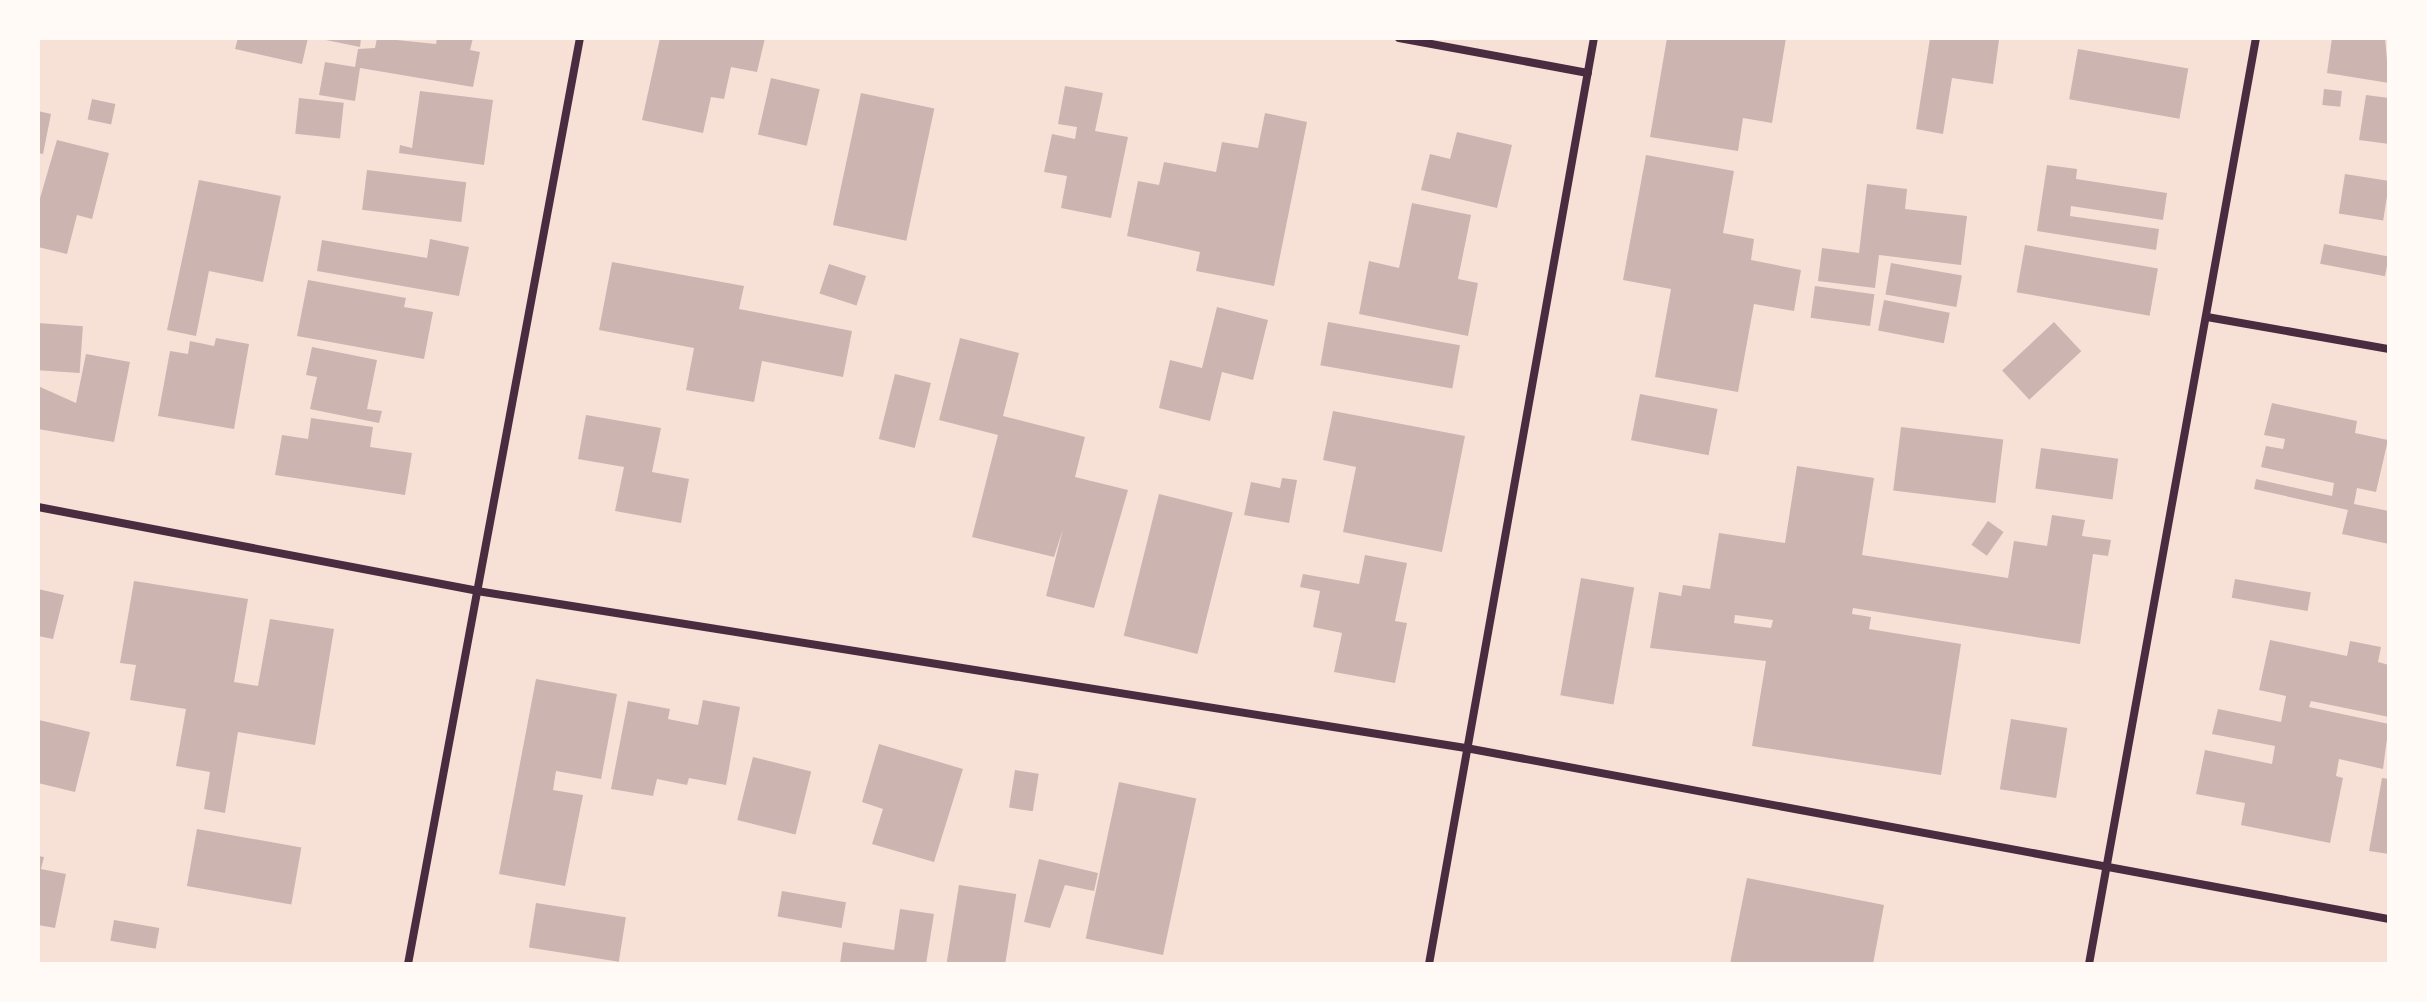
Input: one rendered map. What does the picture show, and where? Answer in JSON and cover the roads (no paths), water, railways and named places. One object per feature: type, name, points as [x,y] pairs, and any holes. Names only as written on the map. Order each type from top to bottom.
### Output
[{"type":"street","points":[[408,964],[580,38]]},
{"type":"street","points":[[1399,38],[1588,73]]},
{"type":"street","points":[[1429,964],[1594,38]]},
{"type":"street","points":[[2089,964],[2256,38]]},
{"type":"street","points":[[2207,317],[2389,349]]},
{"type":"street","points":[[38,507],[477,591],[1466,748],[2106,870],[2389,919]]}]
